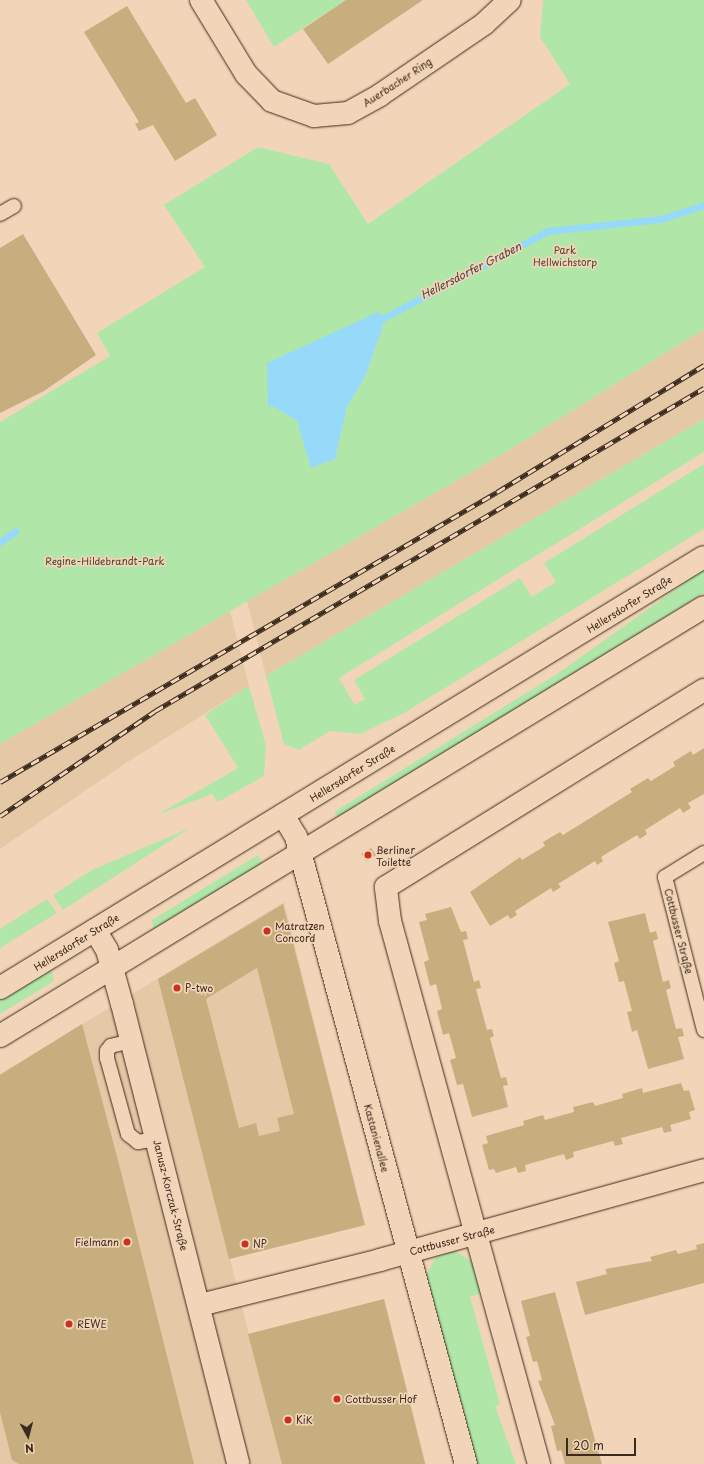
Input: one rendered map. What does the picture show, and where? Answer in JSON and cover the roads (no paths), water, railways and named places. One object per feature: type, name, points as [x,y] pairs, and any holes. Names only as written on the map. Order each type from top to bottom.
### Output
[{"type":"street","name":"Auerbacher Ring","points":[[201,0],[246,74],[272,101],[314,116],[348,112],[380,95],[484,24],[510,0]]},
{"type":"street","name":"Hellersdorfer Straße","points":[[0,988],[283,816],[704,556]]},
{"type":"street","points":[[0,1036],[112,966],[704,607]]},
{"type":"street","points":[[539,1464],[390,921],[386,887],[704,690]]},
{"type":"street","name":"Kastanienallee","points":[[283,816],[300,853],[466,1464]]},
{"type":"street","name":"Janusz-Korczak-Straße","points":[[95,930],[112,966],[200,1305],[238,1464]]},
{"type":"street","name":"Cottbusser Straße","points":[[200,1305],[408,1252],[704,1170]]},
{"type":"lane","points":[[0,214],[14,206]]},
{"type":"lane","name":"Cottbusser Straße","points":[[704,853],[665,877],[704,1030]]},
{"type":"water","points":[[378,312],[384,316],[381,332],[365,377],[347,407],[335,459],[311,468],[297,421],[272,406],[268,408],[267,363]]},
{"type":"waterway","name":"Hellersdorfer Graben","points":[[376,322],[548,231],[661,219],[704,205]]},
{"type":"waterway","name":"Hellersdorfer Graben","points":[[0,542],[16,531]]},
{"type":"railway","points":[[0,782],[497,492],[704,365]]},
{"type":"railway","points":[[0,816],[155,711],[704,388]]},
{"type":"place","name":"Berliner Toilette","points":[[368,855]]},
{"type":"place","name":"Matratzen Concord","points":[[267,931]]},
{"type":"place","name":"P-two","points":[[177,988]]},
{"type":"place","name":"Fielmann","points":[[127,1242]]},
{"type":"place","name":"NP","points":[[245,1244]]},
{"type":"place","name":"REWE","points":[[69,1324]]},
{"type":"place","name":"Cottbusser Hof","points":[[337,1399]]},
{"type":"place","name":"KiK","points":[[288,1420]]},
{"type":"park label","name":"Park Hellwichstorp","points":[[565,254]]},
{"type":"park label","name":"Regine-Hildebrandt-Park","points":[[105,561]]}]
